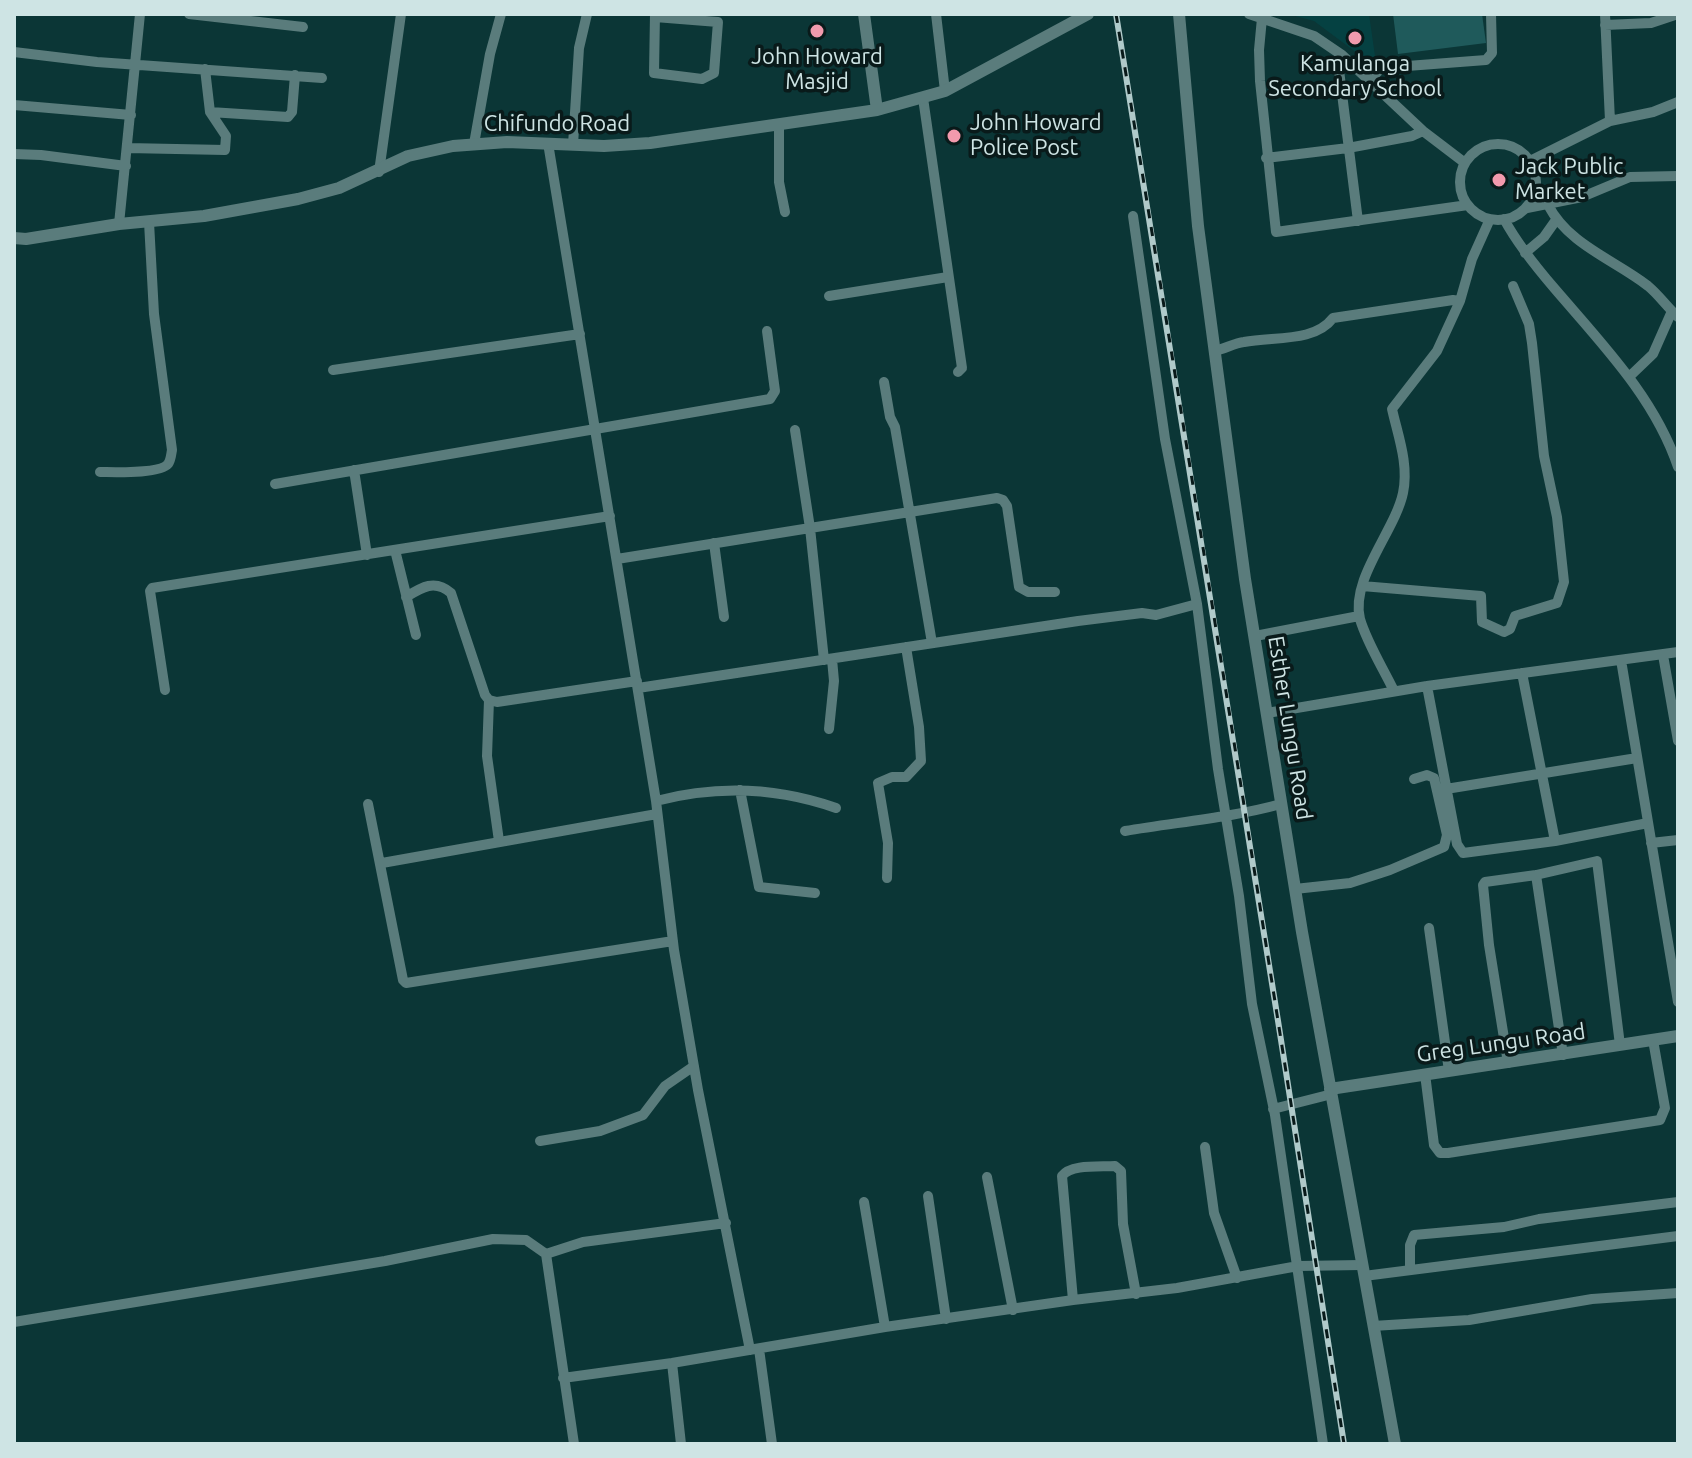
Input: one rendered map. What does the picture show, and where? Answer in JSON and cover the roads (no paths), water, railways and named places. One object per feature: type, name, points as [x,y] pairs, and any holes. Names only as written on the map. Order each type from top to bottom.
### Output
[{"type":"street","points":[[119,224],[140,14]]},
{"type":"street","points":[[189,14],[303,27]]},
{"type":"street","points":[[379,172],[401,14]]},
{"type":"street","points":[[474,144],[490,54],[501,14]]},
{"type":"street","points":[[573,145],[579,48],[587,14]]},
{"type":"street","points":[[864,14],[877,110]]},
{"type":"street","points":[[936,14],[945,91]]},
{"type":"street","name":"Chifundo Road","points":[[14,238],[204,216],[298,199],[339,188],[408,156],[453,146],[650,143],[877,110],[945,91],[1088,14]]},
{"type":"street","name":"Esther Lungu Road","points":[[1179,14],[1198,226],[1255,636],[1295,889],[1395,1444]]},
{"type":"street","points":[[1249,14],[1314,36],[1342,55],[1423,131],[1465,163]]},
{"type":"street","points":[[1370,80],[1381,68],[1486,60],[1492,53],[1491,14]]},
{"type":"street","points":[[1610,121],[1605,20],[1651,23],[1678,14]]},
{"type":"street","points":[[653,15],[718,22],[714,73],[702,79],[654,73],[653,15]]},
{"type":"street","points":[[1262,18],[1260,81],[1276,232],[1468,205]]},
{"type":"street","points":[[14,52],[97,62],[322,78]]},
{"type":"street","points":[[1342,55],[1339,70],[1358,221]]},
{"type":"street","points":[[127,148],[225,150],[226,136],[210,112],[205,69]]},
{"type":"street","points":[[210,112],[288,117],[292,112],[295,75]]},
{"type":"street","points":[[923,98],[962,368],[958,372]]},
{"type":"street","points":[[1530,161],[1610,121],[1653,112],[1678,102]]},
{"type":"street","points":[[14,105],[131,115]]},
{"type":"street","points":[[779,124],[779,182],[785,212]]},
{"type":"street","points":[[1266,158],[1348,148],[1412,136],[1423,131]]},
{"type":"street","points":[[548,143],[656,801],[673,941],[694,1066],[772,1444]]},
{"type":"street","points":[[1495,144],[1517,149],[1530,161],[1537,183],[1533,199],[1527,208],[1513,217],[1490,219],[1478,214],[1468,205],[1461,189],[1465,163],[1481,148],[1495,144]]},
{"type":"street","points":[[14,154],[126,166]]},
{"type":"street","points":[[1527,208],[1582,197],[1630,177],[1678,176]]},
{"type":"street","points":[[1548,205],[1556,220],[1571,236],[1649,286],[1676,313],[1653,354],[1629,377]]},
{"type":"street","points":[[1133,216],[1165,439],[1197,604],[1254,1017],[1273,1109],[1323,1444]]},
{"type":"street","points":[[1394,691],[1359,616],[1362,586],[1404,490],[1403,449],[1392,409],[1437,351],[1460,301],[1472,259],[1490,219]]},
{"type":"street","points":[[1504,219],[1525,253],[1629,377],[1665,434],[1678,467]]},
{"type":"street","points":[[1525,253],[1544,237],[1556,220]]},
{"type":"street","points":[[100,472],[155,470],[166,467],[170,461],[172,450],[154,314],[149,222]]},
{"type":"street","points":[[829,296],[948,277]]},
{"type":"street","points":[[1362,586],[1481,596],[1482,622],[1504,632],[1510,629],[1515,616],[1557,603],[1564,582],[1557,517],[1544,456],[1529,324],[1513,286]]},
{"type":"street","points":[[1214,351],[1240,342],[1305,334],[1325,328],[1333,318],[1460,301]]},
{"type":"street","points":[[275,484],[770,399],[775,391],[767,331]]},
{"type":"street","points":[[333,370],[580,334]]},
{"type":"street","points":[[884,382],[890,417],[895,427],[932,643]]},
{"type":"street","points":[[795,430],[828,659],[834,681],[829,729]]},
{"type":"street","points":[[354,470],[367,555]]},
{"type":"street","points":[[617,559],[997,498],[1007,506],[1019,587],[1028,592],[1055,592]]},
{"type":"street","points":[[165,690],[152,588],[610,516]]},
{"type":"street","points":[[714,543],[724,617]]},
{"type":"street","points":[[395,550],[416,635]]},
{"type":"street","points":[[406,597],[428,585],[444,587],[451,593],[485,695],[497,702],[828,659],[1142,613],[1156,615],[1197,604]]},
{"type":"street","points":[[1255,636],[1359,616]]},
{"type":"street","points":[[887,878],[888,843],[878,783],[892,777],[906,777],[921,761],[917,712],[906,647]]},
{"type":"street","points":[[1267,713],[1427,686],[1678,652]]},
{"type":"street","points":[[1663,655],[1678,741]]},
{"type":"street","points":[[1621,660],[1678,1002]]},
{"type":"street","points":[[1522,673],[1555,841]]},
{"type":"street","points":[[1427,686],[1457,844],[1463,853],[1555,841],[1648,823]]},
{"type":"street","points":[[489,700],[487,756],[499,841]]},
{"type":"street","points":[[1446,789],[1637,758]]},
{"type":"street","points":[[1295,889],[1350,883],[1444,847],[1447,835],[1434,778],[1427,775],[1414,779]]},
{"type":"street","points":[[656,801],[715,789],[791,795],[836,808]]},
{"type":"street","points":[[740,790],[759,887],[815,893]]},
{"type":"street","points":[[368,804],[406,983],[673,941]]},
{"type":"street","points":[[1125,831],[1226,817],[1281,804]]},
{"type":"street","points":[[382,863],[657,814]]},
{"type":"street","points":[[1651,843],[1678,840]]},
{"type":"street","points":[[1508,1063],[1481,889],[1485,882],[1536,875],[1597,861],[1620,1045]]},
{"type":"street","points":[[1536,875],[1563,1055]]},
{"type":"street","points":[[1429,928],[1449,1071]]},
{"type":"street","name":"Greg Lungu Road","points":[[1331,1091],[1678,1036]]},
{"type":"street","points":[[1425,1074],[1434,1145],[1440,1153],[1448,1153],[1660,1120],[1665,1108],[1653,1040]]},
{"type":"street","points":[[540,1141],[600,1131],[643,1115],[665,1086],[694,1066]]},
{"type":"street","points":[[1273,1109],[1331,1091]]},
{"type":"street","points":[[1205,1147],[1214,1213],[1237,1278]]},
{"type":"street","points":[[1073,1300],[1062,1176],[1066,1171],[1083,1168],[1115,1166],[1121,1171],[1123,1224],[1136,1294]]},
{"type":"street","points":[[987,1177],[1013,1310]]},
{"type":"street","points":[[928,1196],[946,1319]]},
{"type":"street","points":[[864,1202],[885,1327]]},
{"type":"street","points":[[1410,1269],[1410,1245],[1414,1235],[1504,1227],[1539,1219],[1678,1202]]},
{"type":"street","points":[[546,1254],[583,1242],[726,1223]]},
{"type":"street","points":[[563,1378],[885,1327],[1136,1294],[1298,1266],[1362,1271],[1410,1269],[1678,1236]]},
{"type":"street","points":[[14,1322],[385,1261],[493,1239],[526,1240],[546,1254],[574,1444]]},
{"type":"street","points":[[1373,1326],[1469,1320],[1592,1299],[1678,1293]]},
{"type":"street","points":[[672,1363],[681,1444]]},
{"type":"railway","points":[[1116,14],[1344,1444]]},
{"type":"place","name":"John Howard Masjid","points":[[817,31]]},
{"type":"place","name":"Kamulanga Secondary School","points":[[1355,38]]},
{"type":"place","name":"John Howard Police Post","points":[[954,136]]},
{"type":"place","name":"Jack Public Market","points":[[1499,180]]}]
